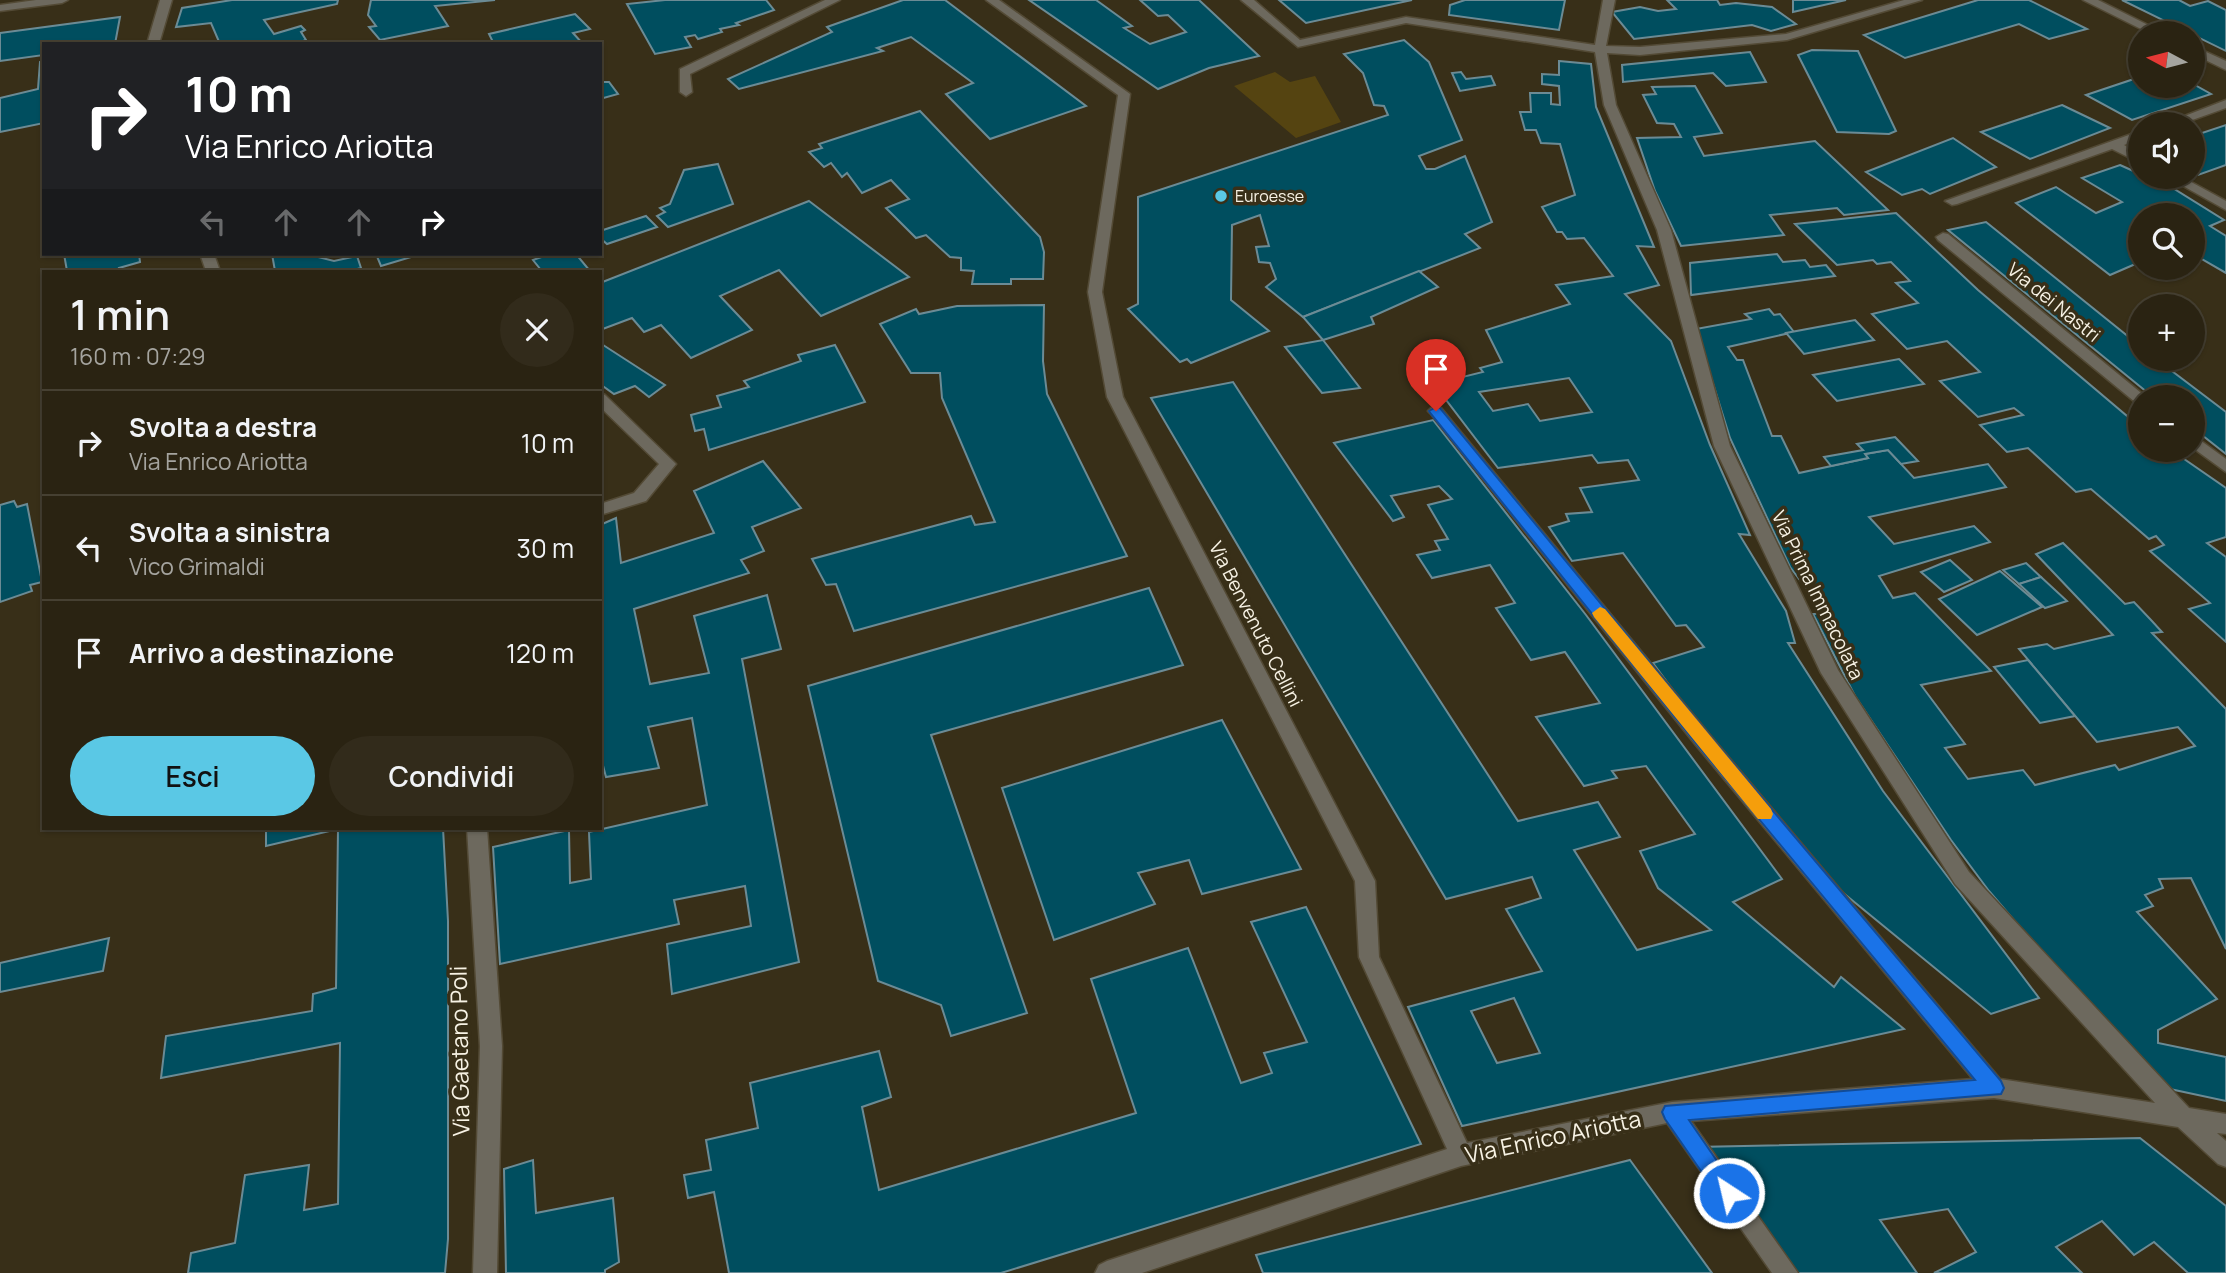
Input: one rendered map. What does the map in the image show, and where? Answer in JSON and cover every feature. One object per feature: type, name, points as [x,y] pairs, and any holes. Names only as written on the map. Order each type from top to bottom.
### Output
[{"type":"street","points":[[0,8],[62,0]]},
{"type":"street","points":[[154,42],[166,0]]},
{"type":"street","points":[[686,92],[684,72],[834,0]]},
{"type":"street","name":"Via Benvenuto Cellini","points":[[992,0],[1124,94],[1095,292],[1115,397],[1365,881],[1369,957],[1461,1154]]},
{"type":"street","points":[[1247,0],[1297,44],[1406,20],[1600,49],[1640,51],[1787,37],[1916,0]]},
{"type":"street","name":"Via Prima Immacolata","points":[[1609,0],[1600,49],[1610,105],[1664,230],[1722,446],[1830,673],[1962,878],[2183,1116],[2226,1156]]},
{"type":"street","points":[[2090,0],[2133,21]]},
{"type":"street","points":[[2205,56],[2226,66]]},
{"type":"street","points":[[2204,112],[2226,104]]},
{"type":"street","points":[[1952,201],[2128,140]]},
{"type":"street","points":[[2114,145],[2128,153]]},
{"type":"street","points":[[2194,189],[2226,206]]},
{"type":"street","name":"Via dei Nastri","points":[[1942,237],[2128,389]]},
{"type":"street","points":[[602,400],[668,464],[640,497],[602,509]]},
{"type":"street","points":[[1436,411],[1702,739],[1994,1088]]},
{"type":"street","points":[[2205,450],[2226,467]]},
{"type":"street","name":"Via Gaetano Poli","points":[[477,830],[491,1046],[485,1273]]},
{"type":"street","name":"Via Enrico Ariotta","points":[[1107,1273],[1461,1154],[1672,1112],[1994,1088],[2226,1124]]},
{"type":"street","points":[[1672,1112],[1786,1273]]},
{"type":"shaded area","points":[[1275,72],[1290,82],[1315,76],[1341,122],[1296,138],[1234,86]]},
{"type":"building","points":[[232,0],[338,0],[337,4],[264,20],[274,34],[301,26],[305,30],[301,32],[306,40],[300,42],[219,42],[211,23],[176,27],[182,8]]},
{"type":"building","points":[[371,0],[495,0],[435,6],[448,26],[380,40],[369,27],[376,26],[368,15]]},
{"type":"building","points":[[665,0],[766,0],[774,10],[736,23],[739,25],[720,29],[722,32],[698,39],[695,35],[685,37],[691,47],[655,54],[627,4]]},
{"type":"building","points":[[903,0],[945,0],[1086,106],[990,139],[946,94],[973,83],[911,37],[877,48],[883,51],[739,89],[728,79],[832,32],[827,27]]},
{"type":"building","points":[[1029,0],[1096,0],[1132,26],[1124,28],[1150,44],[1186,32],[1168,15],[1158,16],[1140,0],[1199,0],[1259,56],[1209,68],[1158,89]]},
{"type":"building","points":[[1279,0],[1412,0],[1306,23]]},
{"type":"building","points":[[1465,0],[1565,0],[1559,30],[1449,15],[1450,5]]},
{"type":"building","points":[[1667,0],[1717,0],[1720,5],[1736,3],[1772,7],[1796,24],[1771,31],[1752,25],[1634,39],[1612,12],[1640,7],[1658,11],[1676,9]]},
{"type":"building","points":[[1793,0],[1846,0],[1793,12]]},
{"type":"building","points":[[1978,0],[2029,0],[2087,29],[2049,39],[2019,24],[1905,58],[1864,35]]},
{"type":"building","points":[[2122,0],[2179,0],[2190,6],[2208,1],[2226,10],[2226,51],[2205,41],[2205,21],[2165,21]]},
{"type":"building","points":[[575,14],[590,29],[573,33],[581,42],[493,42],[489,34]]},
{"type":"building","points":[[120,17],[115,42],[42,42],[42,55],[0,61],[0,33]]},
{"type":"building","points":[[1404,40],[1429,62],[1462,140],[1419,156],[1426,169],[1435,169],[1465,156],[1492,222],[1465,234],[1480,248],[1303,317],[1266,287],[1276,279],[1270,263],[1259,262],[1256,247],[1269,246],[1260,215],[1232,225],[1231,300],[1269,331],[1191,363],[1187,359],[1180,362],[1128,309],[1138,304],[1138,197],[1388,115],[1384,106],[1374,105],[1363,73],[1344,54]]},
{"type":"building","points":[[1812,50],[1858,51],[1896,131],[1889,134],[1837,132],[1798,55]]},
{"type":"building","points":[[1750,52],[1766,82],[1726,86],[1713,73],[1623,82],[1622,65]]},
{"type":"building","points":[[42,61],[42,123],[0,132],[0,98],[38,89]]},
{"type":"building","points":[[1559,61],[1591,64],[1596,107],[1654,247],[1637,246],[1659,285],[1625,294],[1671,341],[1710,445],[1750,535],[1739,534],[1786,611],[1795,643],[1788,643],[1883,791],[2039,998],[1991,1014],[1792,851],[1653,663],[1704,647],[1686,625],[1676,626],[1623,553],[1572,561],[1549,527],[1569,521],[1566,514],[1592,512],[1580,488],[1639,480],[1628,460],[1598,463],[1592,455],[1498,468],[1434,384],[1483,372],[1480,368],[1502,362],[1486,330],[1570,304],[1556,285],[1613,276],[1584,238],[1567,239],[1562,232],[1557,232],[1542,207],[1575,195],[1560,144],[1541,143],[1536,130],[1525,130],[1520,112],[1531,112],[1530,93],[1551,93],[1551,104],[1560,105],[1559,86],[1542,84],[1542,74],[1559,75]],"holes":[[[1569,378],[1592,412],[1540,421],[1528,404],[1493,411],[1479,392]]]},
{"type":"building","points":[[1461,72],[1466,79],[1491,76],[1495,85],[1460,91],[1452,73]]},
{"type":"building","points":[[2128,81],[2128,98],[2199,98],[2156,112],[2128,112],[2128,118],[2086,95]]},
{"type":"building","points":[[602,82],[609,82],[618,94],[602,98]]},
{"type":"building","points":[[1695,86],[1722,133],[1694,137],[1704,156],[1815,141],[1888,210],[1844,215],[1837,208],[1770,215],[1784,235],[1681,246],[1655,191],[1637,138],[1681,137],[1674,124],[1657,123],[1643,95],[1656,94],[1652,87]]},
{"type":"building","points":[[2062,105],[2110,128],[2030,159],[1981,132]]},
{"type":"building","points":[[920,111],[1040,237],[1044,252],[1043,279],[1011,279],[1011,284],[972,284],[974,271],[961,270],[961,258],[950,257],[926,235],[916,238],[886,208],[909,199],[891,180],[862,193],[847,173],[842,177],[831,163],[824,167],[809,152],[822,148],[819,144]]},
{"type":"building","points":[[2226,125],[2226,165],[2205,172],[2205,132]]},
{"type":"building","points":[[1953,138],[1996,167],[1930,194],[1922,189],[1902,195],[1866,172]]},
{"type":"building","points":[[718,164],[733,204],[668,227],[657,216],[665,212],[660,208],[670,204],[684,170]]},
{"type":"building","points":[[2120,165],[2128,169],[2128,189],[2174,189],[2197,203],[2128,203],[2128,267],[2110,275],[2016,203],[2056,187],[2096,213],[2122,202],[2082,178]]},
{"type":"building","points":[[809,201],[909,277],[821,316],[779,270],[720,296],[752,330],[691,358],[661,325],[644,332],[632,318],[602,329],[602,282]]},
{"type":"building","points":[[2205,208],[2224,220],[2210,226],[2226,236],[2226,273],[2205,261]]},
{"type":"building","points":[[1896,213],[1978,290],[2128,417],[2128,462],[2188,462],[2226,488],[2226,537],[2207,543],[2226,557],[2226,642],[2189,609],[2210,603],[2150,551],[2164,545],[2156,536],[2149,539],[2091,489],[2076,492],[2028,448],[2007,452],[1980,425],[2023,415],[2014,408],[1978,417],[1940,381],[1980,372],[1947,341],[1907,349],[1872,314],[1918,303],[1896,283],[1910,281],[1891,262],[1877,264],[1873,260],[1837,265],[1795,224]]},
{"type":"building","points":[[646,216],[657,227],[607,244],[602,240],[602,230]]},
{"type":"building","points":[[1986,222],[2128,336],[2128,371],[2172,371],[2190,385],[2138,385],[1948,230]]},
{"type":"building","points":[[1777,254],[1783,262],[1805,260],[1810,267],[1826,265],[1835,276],[1691,295],[1690,263]]},
{"type":"building","points":[[64,256],[139,256],[140,262],[119,268],[120,270],[67,270]]},
{"type":"building","points":[[272,256],[318,256],[334,261],[357,256],[361,268],[354,270],[275,270]]},
{"type":"building","points":[[377,256],[414,256],[381,266]]},
{"type":"building","points":[[544,256],[578,256],[589,270],[541,270],[533,260]]},
{"type":"building","points":[[1419,271],[1438,287],[1371,317],[1374,324],[1323,340],[1303,317]]},
{"type":"building","points":[[1044,305],[1043,361],[1047,394],[1127,556],[854,631],[836,584],[826,585],[812,559],[971,516],[975,525],[995,522],[942,398],[940,373],[911,373],[880,324],[916,309],[919,314],[957,306]]},
{"type":"building","points":[[1769,309],[1774,315],[1780,314],[1794,332],[1728,347],[1737,360],[1743,360],[1772,436],[1781,436],[1799,473],[1868,458],[1865,454],[1888,450],[1914,478],[1988,464],[2006,487],[1869,517],[1894,544],[1974,526],[1990,542],[1879,576],[1893,598],[1915,593],[1991,671],[1921,685],[1965,744],[1945,748],[1968,779],[2023,770],[2035,785],[2115,765],[2119,770],[2195,746],[2178,727],[2097,742],[2019,649],[2047,644],[2054,649],[2113,635],[2036,554],[2063,543],[2125,604],[2134,602],[2162,632],[2152,633],[2226,709],[2226,949],[2191,878],[2159,879],[2163,888],[2145,895],[2153,906],[2137,912],[2217,999],[2158,1030],[2158,1043],[2226,1057],[2226,1101],[2156,1086],[1989,891],[1951,840],[1855,696],[1813,614],[1825,613],[1790,567],[1730,438],[1696,329],[1751,319],[1745,314]]},
{"type":"building","points":[[1855,320],[1874,340],[1804,354],[1786,333]]},
{"type":"building","points":[[1323,340],[1360,388],[1322,393],[1285,347]]},
{"type":"building","points":[[602,344],[665,385],[649,397],[635,386],[614,394],[602,385]]},
{"type":"building","points":[[835,345],[865,402],[709,450],[704,429],[695,431],[691,415],[721,407],[717,396],[749,387],[744,381],[801,361],[798,355]]},
{"type":"building","points":[[1899,359],[1924,384],[1837,401],[1813,375]]},
{"type":"building","points":[[1233,382],[1518,821],[1598,802],[1620,837],[1574,850],[1637,950],[1711,930],[1658,888],[1640,851],[1695,834],[1646,766],[1612,771],[1617,778],[1584,786],[1536,717],[1600,703],[1565,652],[1531,660],[1496,608],[1515,603],[1490,565],[1432,578],[1417,555],[1440,550],[1435,541],[1448,539],[1428,505],[1452,499],[1439,486],[1391,496],[1404,517],[1393,521],[1334,443],[1433,420],[1586,615],[1782,879],[1733,902],[1834,987],[1841,977],[1904,1029],[1462,1126],[1408,1007],[1542,971],[1506,909],[1541,898],[1532,877],[1446,899],[1151,398]],"holes":[[[1514,998],[1540,1053],[1497,1063],[1471,1011]]]},
{"type":"building","points":[[2205,396],[2226,412],[2226,454],[2205,437]]},
{"type":"building","points":[[1895,437],[1918,461],[1901,464],[1888,450],[1865,454],[1868,458],[1831,466],[1824,457],[1863,450],[1857,444]]},
{"type":"building","points":[[763,461],[801,508],[752,527],[764,551],[741,560],[749,573],[634,609],[650,684],[709,673],[694,616],[767,595],[781,649],[742,659],[799,962],[672,994],[667,944],[751,926],[745,886],[674,900],[679,924],[500,964],[493,847],[569,830],[570,883],[591,879],[589,832],[707,805],[692,718],[648,727],[659,768],[606,777],[602,762],[602,524],[616,518],[621,563],[714,533],[694,491]]},
{"type":"building","points":[[14,501],[17,507],[27,504],[42,582],[30,585],[32,591],[0,602],[0,505]]},
{"type":"building","points":[[1950,560],[1972,580],[1944,592],[1921,572]]},
{"type":"building","points":[[2026,563],[2041,577],[2019,584],[2003,570]]},
{"type":"building","points":[[2000,571],[2042,607],[1977,635],[1939,599]]},
{"type":"building","points":[[2041,577],[2067,601],[2045,608],[2019,584]]},
{"type":"building","points":[[1149,588],[1183,665],[931,735],[1027,1013],[951,1036],[941,1005],[878,981],[808,686]]},
{"type":"building","points":[[2028,660],[2075,716],[2040,723],[1994,667]]},
{"type":"building","points":[[1222,720],[1301,869],[1202,894],[1189,860],[1138,873],[1155,904],[1054,940],[1002,788]]},
{"type":"building","points":[[266,830],[334,830],[266,846]]},
{"type":"building","points":[[338,830],[443,830],[448,921],[448,1239],[445,1273],[188,1273],[191,1253],[235,1243],[245,1175],[309,1165],[304,1210],[338,1204],[340,1043],[161,1078],[166,1036],[312,1011],[313,994],[336,988]]},
{"type":"building","points":[[1306,907],[1421,1144],[1001,1273],[729,1273],[714,1192],[688,1198],[684,1175],[711,1170],[706,1140],[758,1128],[750,1083],[879,1051],[891,1097],[862,1107],[879,1190],[1136,1113],[1091,979],[1188,948],[1241,1083],[1272,1073],[1264,1053],[1307,1042],[1251,922]]},
{"type":"building","points":[[109,938],[103,971],[0,992],[0,963]]},
{"type":"building","points":[[2140,1138],[2226,1206],[2226,1273],[2188,1273],[2154,1242],[2134,1255],[2102,1221],[2056,1247],[2082,1273],[1934,1273],[1976,1252],[1948,1209],[1880,1220],[1917,1273],[1790,1273],[1696,1147]]},
{"type":"building","points":[[533,1160],[536,1213],[613,1198],[619,1262],[605,1270],[605,1273],[506,1273],[504,1169]]},
{"type":"building","points":[[1630,1160],[1712,1273],[1263,1273],[1256,1255]]},
{"type":"slow traffic","points":[[1600,613],[1764,814]]},
{"type":"place","name":"Euroesse","points":[[1221,196]]},
{"type":"route","points":[[1436,411],[1702,739],[1994,1088],[1672,1112],[1729,1193]]}]
